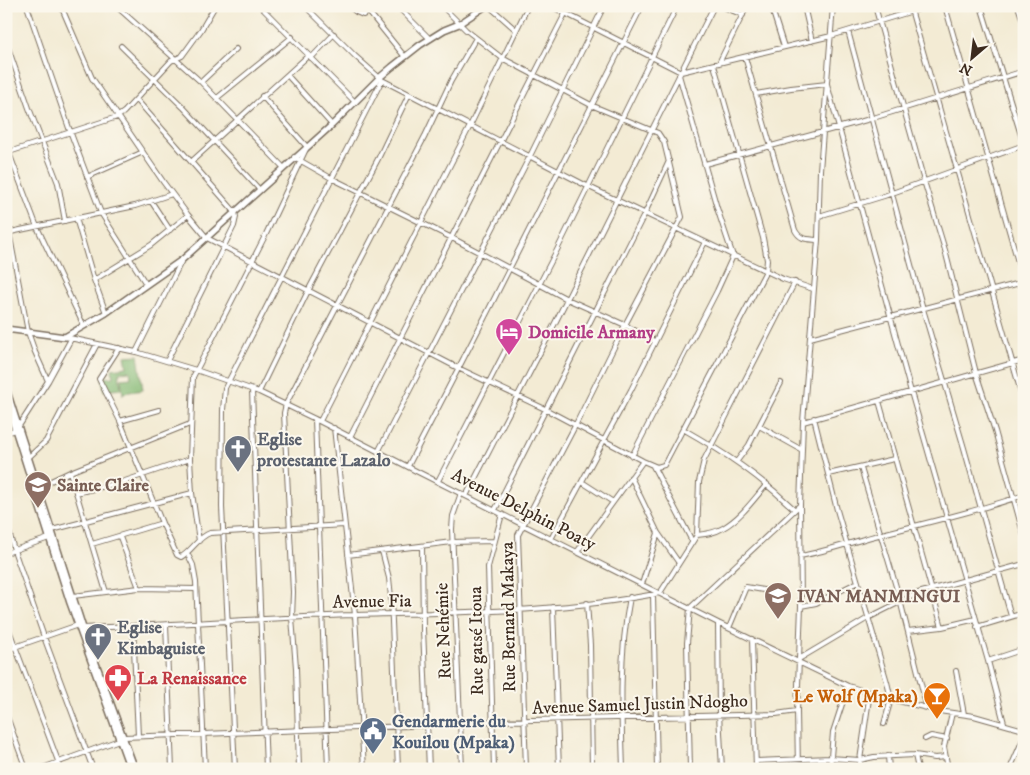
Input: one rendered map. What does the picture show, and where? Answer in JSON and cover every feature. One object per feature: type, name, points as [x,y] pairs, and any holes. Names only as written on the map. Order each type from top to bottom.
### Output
[{"type":"street","points":[[27,6],[70,131],[102,213],[146,284]]},
{"type":"street","points":[[61,6],[86,68],[117,117],[172,194],[207,238],[308,292],[458,368],[545,409],[603,441],[657,467],[664,465],[766,270],[767,260],[763,238],[714,65]]},
{"type":"street","points":[[116,6],[201,82],[283,168]]},
{"type":"street","points":[[7,152],[117,117],[176,58],[182,56],[215,6]]},
{"type":"street","points":[[260,6],[355,102]]},
{"type":"street","points":[[305,6],[380,79],[616,200],[733,256],[813,288]]},
{"type":"street","points":[[349,6],[360,15],[369,12],[375,6]]},
{"type":"street","points":[[364,6],[405,57]]},
{"type":"street","points":[[397,6],[430,39]]},
{"type":"street","points":[[442,6],[459,24],[502,58],[591,105],[621,119],[652,130]]},
{"type":"street","points":[[6,433],[17,428],[48,381],[68,338],[183,259],[405,57],[430,39],[459,24],[487,6],[516,30]]},
{"type":"street","points":[[320,421],[470,126],[528,6]]},
{"type":"street","points":[[551,6],[652,56],[680,73],[717,208],[733,256],[632,456]]},
{"type":"street","points":[[350,437],[569,6]]},
{"type":"street","points":[[378,452],[530,156],[604,6]]},
{"type":"street","points":[[408,466],[642,6]]},
{"type":"street","points":[[438,481],[677,6]]},
{"type":"street","points":[[466,496],[714,6]]},
{"type":"street","points":[[721,6],[742,15]]},
{"type":"street","points":[[719,63],[748,6]]},
{"type":"street","points":[[771,6],[784,48]]},
{"type":"street","points":[[804,6],[812,41]]},
{"type":"street","points":[[798,769],[801,606],[800,506],[803,422],[818,240],[832,6]]},
{"type":"street","points":[[875,6],[945,250],[976,373],[995,431],[1024,536]]},
{"type":"street","points":[[910,6],[992,291],[1011,364],[1024,403]]},
{"type":"street","points":[[680,73],[831,36],[929,6]]},
{"type":"street","points":[[810,338],[1024,282],[1000,196],[987,159],[945,6]]},
{"type":"street","points":[[819,216],[1023,147],[981,6]]},
{"type":"street","points":[[1018,6],[1024,24]]},
{"type":"street","points":[[848,31],[922,310],[1011,616]]},
{"type":"street","points":[[191,162],[262,96],[310,57],[334,34]]},
{"type":"street","points":[[217,98],[292,37]]},
{"type":"street","points":[[299,769],[296,668],[292,618],[293,592],[284,420],[286,404],[451,81],[476,38]]},
{"type":"street","points":[[6,42],[58,183],[66,221]]},
{"type":"street","points":[[121,46],[155,78],[259,190]]},
{"type":"street","points":[[201,82],[236,49]]},
{"type":"street","points":[[745,57],[798,236],[805,239],[818,240]]},
{"type":"street","points":[[705,164],[870,119],[1024,72]]},
{"type":"street","points":[[287,75],[332,125]]},
{"type":"street","points":[[235,769],[223,531],[223,396],[227,381],[380,79]]},
{"type":"street","points":[[756,94],[827,84]]},
{"type":"street","points":[[827,84],[910,392],[988,661],[1004,723]]},
{"type":"street","points":[[259,392],[409,94]]},
{"type":"street","points":[[262,96],[307,146]]},
{"type":"street","points":[[136,99],[235,212],[235,222],[224,247],[167,361]]},
{"type":"street","name":"Rue Bernard Makaya","points":[[526,769],[518,535],[682,217],[669,161],[661,137],[652,130]]},
{"type":"street","points":[[6,145],[7,152],[37,227],[84,326]]},
{"type":"street","points":[[199,541],[192,493],[190,459],[193,377],[252,261],[307,146]]},
{"type":"street","points":[[87,177],[143,152]]},
{"type":"street","points":[[294,158],[567,299],[625,325],[654,341]]},
{"type":"street","points":[[495,510],[645,213],[669,161]]},
{"type":"street","points":[[48,381],[28,332],[8,232],[102,213],[172,194]]},
{"type":"street","points":[[151,201],[170,230]]},
{"type":"street","points":[[94,280],[131,259],[188,215]]},
{"type":"street","points":[[76,218],[94,280],[106,313]]},
{"type":"street","points":[[551,539],[705,242]]},
{"type":"street","points":[[136,352],[183,259]]},
{"type":"street","points":[[660,593],[697,535],[699,482],[704,460],[795,282]]},
{"type":"street","name":"Avenue Delphin Poaty","points":[[6,329],[120,348],[196,370],[259,392],[315,418],[378,452],[718,623],[848,686],[891,699],[1004,723],[1024,730]]},
{"type":"street","points":[[29,457],[46,441],[97,344]]},
{"type":"street","points":[[120,348],[99,379],[120,421],[177,556],[181,557],[187,554],[206,534],[223,531],[344,525]]},
{"type":"street","points":[[803,422],[1024,360]]},
{"type":"street","points":[[737,461],[759,426],[781,383]]},
{"type":"street","points":[[6,388],[49,538],[121,738],[130,769]]},
{"type":"street","points":[[252,390],[266,769]]},
{"type":"street","points":[[6,401],[29,457],[81,627]]},
{"type":"street","points":[[879,401],[942,627]]},
{"type":"street","points":[[120,421],[159,410]]},
{"type":"street","points":[[315,418],[328,769]]},
{"type":"street","points":[[814,418],[891,699],[884,724]]},
{"type":"street","points":[[38,487],[70,472],[190,424]]},
{"type":"street","points":[[759,426],[802,450]]},
{"type":"street","points":[[334,428],[355,615],[364,769]]},
{"type":"street","points":[[683,429],[737,461],[767,484],[794,510]]},
{"type":"street","points":[[76,493],[122,482],[190,459]]},
{"type":"street","points":[[828,474],[894,459]]},
{"type":"street","points":[[577,552],[643,461]]},
{"type":"street","points":[[653,466],[692,541]]},
{"type":"street","points":[[861,468],[900,600],[927,708]]},
{"type":"street","points":[[70,472],[106,592]]},
{"type":"street","points":[[631,477],[658,533],[679,563]]},
{"type":"street","points":[[582,482],[613,502]]},
{"type":"street","points":[[697,535],[715,532],[728,525],[745,510],[767,484]]},
{"type":"street","points":[[52,530],[192,493]]},
{"type":"street","name":"Rue Nehémie","points":[[461,493],[453,516],[452,542],[462,769]]},
{"type":"street","points":[[800,556],[947,518],[1024,495]]},
{"type":"street","points":[[690,769],[687,643],[690,608],[800,506]]},
{"type":"street","name":"Rue gatsé Itoua","points":[[494,769],[488,567],[502,514]]},
{"type":"street","points":[[6,521],[44,637],[94,769]]},
{"type":"street","points":[[92,544],[162,523]]},
{"type":"street","points":[[642,584],[658,533]]},
{"type":"street","points":[[120,537],[139,588]]},
{"type":"street","points":[[6,553],[49,538]]},
{"type":"street","points":[[348,555],[452,542],[494,541]]},
{"type":"street","points":[[422,546],[429,769]]},
{"type":"street","points":[[382,551],[389,578],[392,614],[398,769]]},
{"type":"street","points":[[187,554],[196,574],[205,769]]},
{"type":"street","points":[[799,661],[900,600],[964,579],[1024,564]]},
{"type":"street","points":[[801,606],[816,603],[858,582]]},
{"type":"street","points":[[729,628],[746,587],[775,592]]},
{"type":"street","points":[[73,596],[139,588],[196,589]]},
{"type":"street","name":"Avenue Fia","points":[[6,650],[81,627],[166,625],[323,616],[490,612],[587,604],[660,593]]},
{"type":"street","points":[[653,595],[658,769]]},
{"type":"street","points":[[623,769],[621,717],[622,653],[630,597]]},
{"type":"street","points":[[587,604],[590,645],[592,769]]},
{"type":"street","points":[[553,607],[559,769]]},
{"type":"street","points":[[977,627],[1024,613]]},
{"type":"street","points":[[908,631],[942,627],[976,619]]},
{"type":"street","points":[[6,622],[61,769]]},
{"type":"street","points":[[718,623],[722,769]]},
{"type":"street","points":[[166,625],[172,769]]},
{"type":"street","points":[[133,626],[138,736]]},
{"type":"street","points":[[752,639],[756,769]]},
{"type":"street","points":[[988,661],[1018,651],[1024,654]]},
{"type":"street","points":[[956,671],[964,714]]},
{"type":"street","points":[[830,769],[833,732],[848,686]]},
{"type":"street","points":[[860,769],[870,692]]},
{"type":"street","name":"Avenue Samuel Justin Ndogho","points":[[40,769],[121,738],[138,736],[460,724],[492,721],[754,714],[798,711]]},
{"type":"street","points":[[948,769],[944,747],[952,713]]},
{"type":"street","points":[[6,714],[26,769]]},
{"type":"street","points":[[925,739],[931,736],[947,740]]},
{"type":"street","points":[[1010,769],[1024,737]]},
{"type":"street","points":[[121,738],[136,769]]},
{"type":"street","points":[[756,761],[830,758],[860,760],[874,757],[915,755],[935,758],[946,757]]},
{"type":"street","points":[[915,755],[918,769]]},
{"type":"street","points":[[888,756],[889,769]]},
{"type":"green space","points":[[138,355],[143,390],[123,393],[123,395],[121,379],[131,378],[130,371],[119,372],[121,389],[104,391],[102,378],[113,377],[112,369],[127,367],[125,356]]},
{"type":"place","name":"Domicile Armany","points":[[509,356]]},
{"type":"place","name":"Eglise protestante Lazalo","points":[[238,473]]},
{"type":"place","name":"Sainte Claire","points":[[38,509]]},
{"type":"place","name":"IVAN MANMINGUI","points":[[778,620]]},
{"type":"place","name":"Eglise Kimbaguiste","points":[[98,661]]},
{"type":"place","name":"La Renaissance","points":[[118,702]]},
{"type":"place","name":"Le Wolf (Mpaka)","points":[[937,720]]},
{"type":"place","name":"Gendarmerie du Kouilou (Mpaka)","points":[[373,755]]}]
